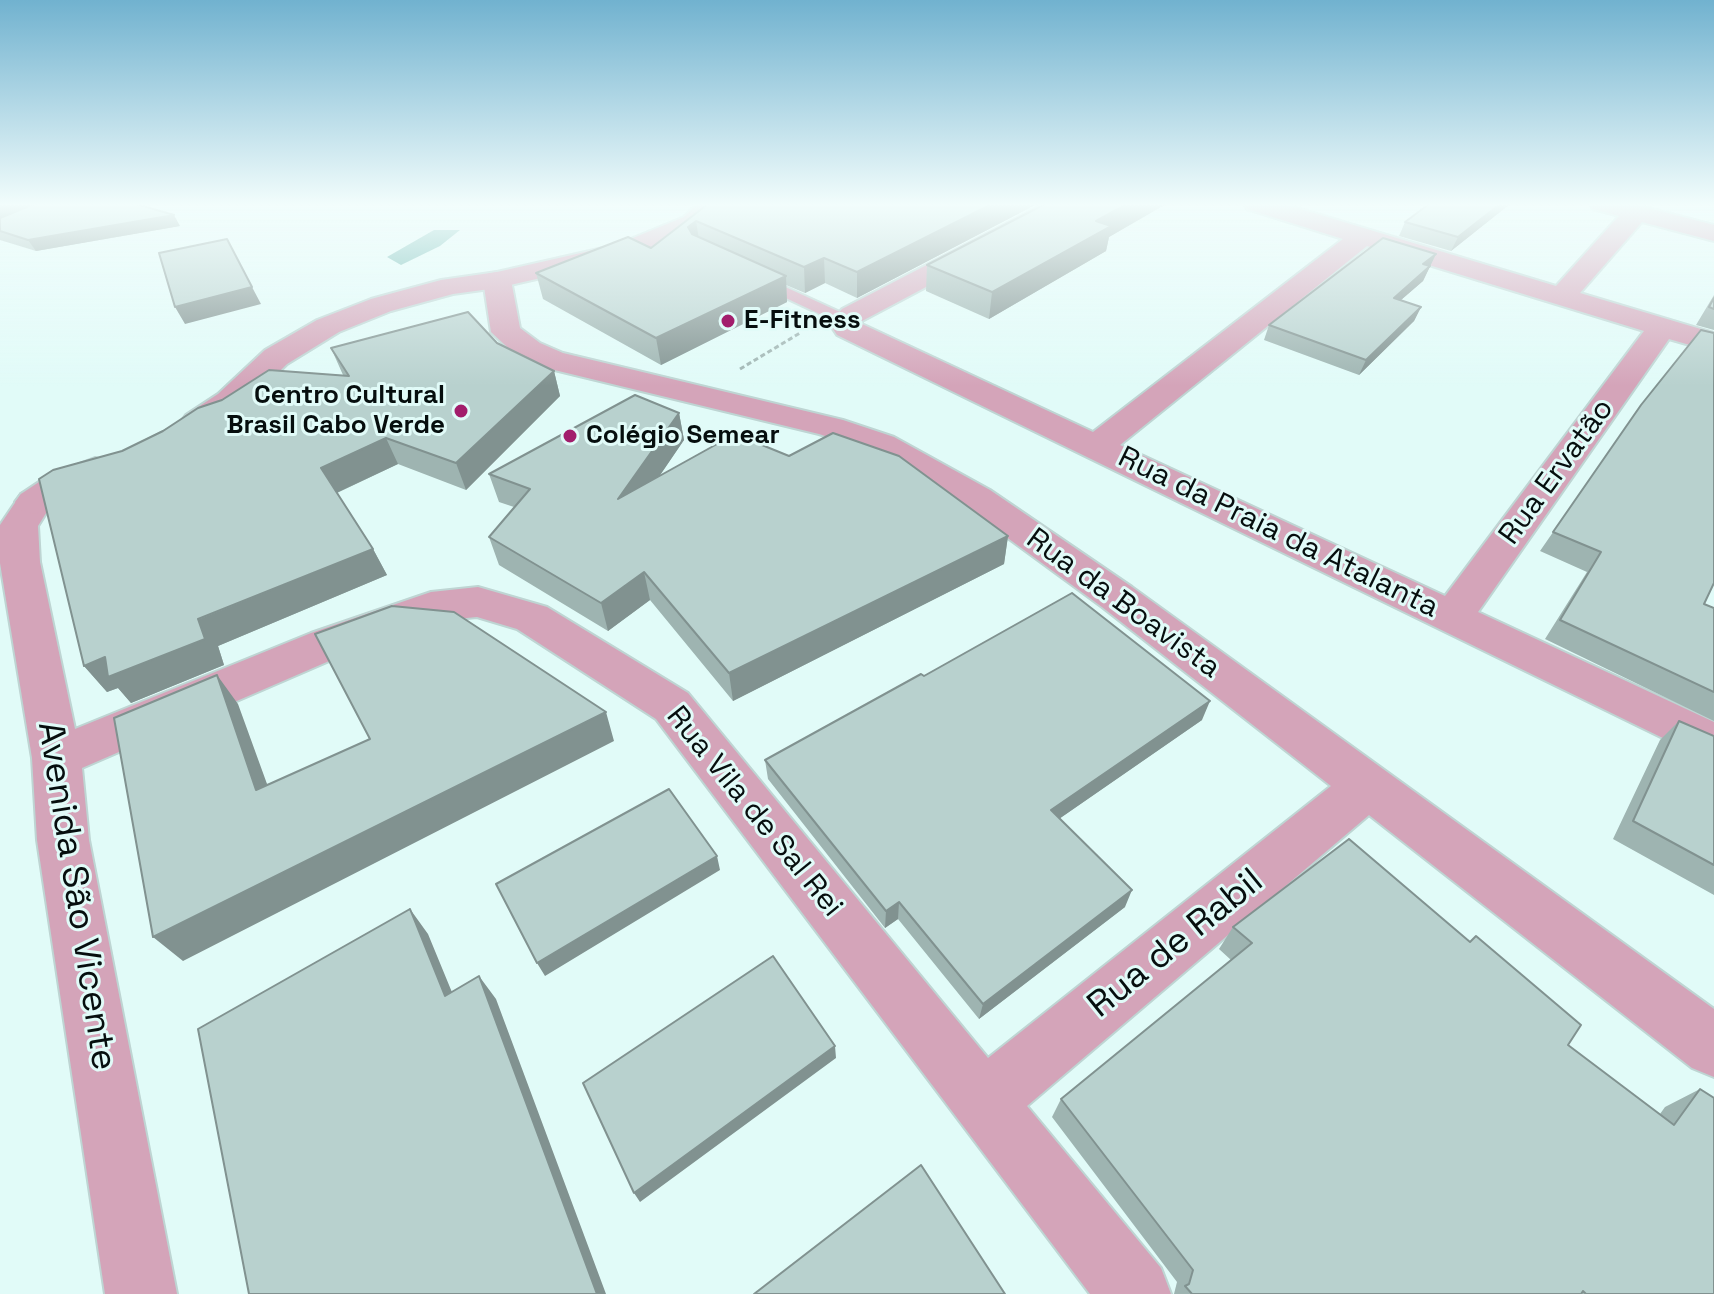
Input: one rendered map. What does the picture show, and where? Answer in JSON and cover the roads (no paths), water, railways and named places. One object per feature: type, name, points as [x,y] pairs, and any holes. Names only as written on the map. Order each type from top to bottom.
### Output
[{"type":"street","points":[[178,433],[230,401],[276,357],[328,326],[405,298],[451,286],[497,280],[565,264]]},
{"type":"street","points":[[840,318],[862,310],[949,264]]},
{"type":"street","points":[[1097,446],[1327,264]]},
{"type":"street","points":[[1453,264],[1714,343]]},
{"type":"street","points":[[1561,297],[1590,264]]},
{"type":"street","name":"Rua da Boavista","points":[[497,280],[506,332],[529,350],[553,360],[802,419],[882,444],[977,498],[1117,597],[1714,1046]]},
{"type":"street","name":"Rua da Praia da Atalanta","points":[[840,318],[848,329],[859,336],[1097,446],[1714,744]]},
{"type":"street","name":"Rua Ervatão","points":[[1453,616],[1662,328]]},
{"type":"street","points":[[17,509],[61,484],[119,458]]},
{"type":"street","name":"Avenida São Vicente","points":[[17,509],[20,562],[56,758],[63,840],[141,1294]]},
{"type":"street","name":"Rua Vila de Sal Rei","points":[[56,758],[327,644],[431,607],[478,602],[532,618],[672,706],[1135,1294]]},
{"type":"street","name":"Rua de Rabil","points":[[984,1101],[1368,786]]},
{"type":"lane","points":[[740,271],[840,318]]},
{"type":"place","name":"E-Fitness","points":[[728,321]]},
{"type":"place","name":"Centro Cultural Brasil Cabo Verde","points":[[461,411]]},
{"type":"place","name":"Colégio Semear","points":[[570,436]]}]
